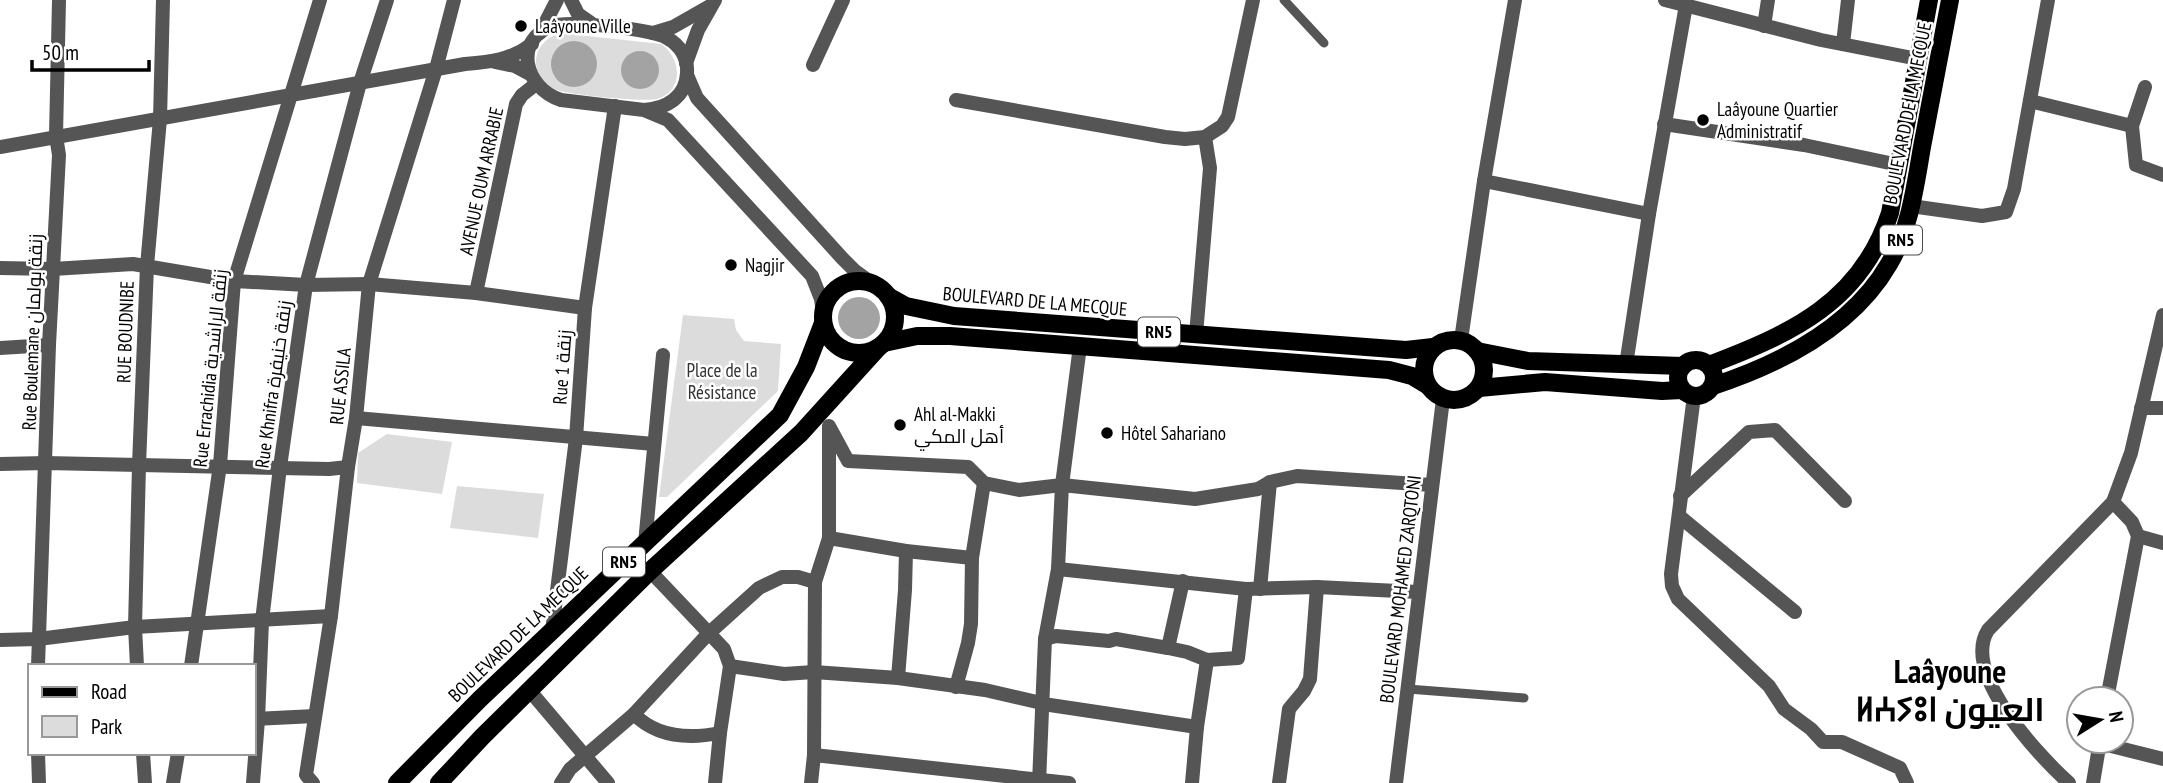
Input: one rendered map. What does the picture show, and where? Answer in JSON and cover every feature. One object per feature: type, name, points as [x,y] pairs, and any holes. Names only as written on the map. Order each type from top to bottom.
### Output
[{"type":"main road","name":"BOULEVARD DE LA MECQUE","points":[[1709,365],[1785,331],[1826,306],[1841,294],[1861,271],[1877,246],[1890,213],[1929,0]]},
{"type":"main road","name":"BOULEVARD DE LA MECQUE","points":[[1713,386],[1740,377],[1792,353],[1816,338],[1854,309],[1890,264],[1911,206],[1950,0]]},
{"type":"main road","name":"RN5","points":[[439,783],[650,571],[801,433],[881,345],[894,325],[893,305],[888,296],[873,284],[854,281],[836,288],[825,304],[823,318],[827,334],[834,344],[856,353],[867,352],[881,345],[933,335],[1080,346],[1389,370],[1412,376],[1443,399],[1463,400],[1479,388],[1545,382],[1705,394],[1713,386]]},
{"type":"main road","name":"BOULEVARD DE LA MECQUE","points":[[888,296],[906,306],[954,316],[1406,350],[1433,347]]},
{"type":"main road","name":"BOULEVARD DE LA MECQUE","points":[[397,783],[480,699],[780,415],[806,368],[823,318]]},
{"type":"main road","name":"RN5","points":[[1433,347],[1451,339],[1461,340],[1478,351],[1528,361],[1683,366],[1693,360],[1699,360],[1709,365]]},
{"type":"main road","points":[[1427,385],[1423,375],[1424,365],[1433,347]]},
{"type":"main road","points":[[1478,351],[1484,369],[1479,388]]},
{"type":"main road","points":[[1709,365],[1714,375],[1713,386]]},
{"type":"main road","points":[[1683,366],[1678,380],[1688,393]]},
{"type":"street","name":"Rue Boulemane زنقة بولمان","points":[[38,664],[58,155],[59,0]]},
{"type":"street","name":"RUE BOUDNIBE","points":[[137,664],[135,627],[139,465],[147,266],[160,119],[163,0]]},
{"type":"street","name":"Rue Errachidia زنقة الراشدية","points":[[191,664],[220,465],[234,281],[320,0]]},
{"type":"street","name":"Rue Khnifra زنقة خنيفرة","points":[[256,720],[262,621],[280,467],[306,285],[360,83],[387,0]]},
{"type":"street","name":"RUE ASSILA","points":[[305,780],[331,616],[356,418],[369,284],[436,69],[454,0]]},
{"type":"street","points":[[533,79],[528,56],[557,0]]},
{"type":"street","points":[[571,0],[578,14],[596,26]]},
{"type":"street","points":[[813,65],[843,0]]},
{"type":"street","points":[[956,100],[1165,137],[1205,137],[1222,126],[1231,108],[1253,0]]},
{"type":"street","points":[[1461,340],[1484,181],[1515,0]]},
{"type":"street","points":[[1665,0],[1764,26],[1919,59]]},
{"type":"street","points":[[1764,26],[1768,0]]},
{"type":"street","points":[[1843,44],[1848,0]]},
{"type":"street","points":[[1911,206],[1982,216],[2006,212],[2014,189],[2048,0]]},
{"type":"street","points":[[494,62],[516,66],[550,96],[561,100],[644,110],[656,109],[668,105],[684,87],[698,30],[713,3]]},
{"type":"street","points":[[653,33],[682,22],[713,3]]},
{"type":"street","points":[[1626,365],[1664,124],[1686,5]]},
{"type":"street","points":[[0,147],[436,69],[494,62],[516,55],[548,27],[559,23],[653,33],[675,42],[682,52],[697,98],[842,258],[873,284]]},
{"type":"street","name":"AVENUE OUM ARRABIE","points":[[477,293],[516,104],[533,79]]},
{"type":"street","points":[[2145,87],[2132,126],[2136,165],[2163,175]]},
{"type":"street","points":[[2029,102],[2132,126]]},
{"type":"street","name":"Rue 1 زنقة","points":[[552,631],[576,438],[585,308],[615,106]]},
{"type":"street","points":[[644,110],[668,120],[812,275],[821,299],[823,318]]},
{"type":"street","points":[[1664,124],[1804,145],[1899,165]]},
{"type":"street","points":[[1196,335],[1210,168],[1205,137]]},
{"type":"street","points":[[1484,181],[1649,215]]},
{"type":"street","points":[[0,268],[53,269],[133,264],[234,281],[306,285],[369,284],[477,293],[585,308]]},
{"type":"street","points":[[2069,783],[2016,725],[1999,700],[1987,677],[1982,659],[1982,639],[1987,630],[2113,502],[2131,453],[2163,315]]},
{"type":"street","points":[[0,348],[49,345]]},
{"type":"street","points":[[1039,781],[1045,639],[1058,569],[1062,485],[1080,346]]},
{"type":"street","points":[[645,542],[663,355]]},
{"type":"street","points":[[1688,393],[1679,516],[1671,580],[1678,599],[1769,686],[1784,709],[1811,729],[1823,742],[1842,742],[1900,768],[1907,783]]},
{"type":"street","name":"BOULEVARD MOHAMED ZARQTONI","points":[[1395,783],[1443,399]]},
{"type":"street","points":[[811,783],[814,754],[815,582],[829,538],[828,402]]},
{"type":"street","points":[[2141,408],[2163,408]]},
{"type":"street","points":[[356,418],[654,444]]},
{"type":"street","points":[[829,426],[848,461],[968,467],[984,482],[1018,489],[1062,485],[1195,499],[1258,489],[1270,482],[1297,476],[1432,485]]},
{"type":"street","points":[[1680,496],[1749,432],[1766,429],[1775,430],[1844,500]]},
{"type":"street","points":[[0,464],[348,467]]},
{"type":"street","points":[[956,687],[971,624],[972,558],[984,482]]},
{"type":"street","points":[[1045,639],[1056,636],[1109,641],[1116,639],[1187,652],[1207,660],[1238,658],[1253,589],[1270,482]]},
{"type":"street","points":[[2110,685],[2138,536],[2134,526],[2113,502]]},
{"type":"street","points":[[1679,516],[1795,612]]},
{"type":"street","points":[[2138,536],[2163,543]]},
{"type":"street","points":[[829,538],[906,551],[972,558]]},
{"type":"street","points":[[898,678],[906,551]]},
{"type":"street","points":[[1058,569],[1253,589],[1317,587],[1418,592]]},
{"type":"street","points":[[650,571],[724,649],[730,666],[715,783]]},
{"type":"street","points":[[561,783],[570,769],[634,713],[709,634],[759,588],[782,577],[798,577],[815,582]]},
{"type":"street","points":[[1168,648],[1183,581]]},
{"type":"street","points":[[1279,783],[1289,709],[1310,679],[1317,587]]},
{"type":"street","points":[[0,640],[38,639],[135,627],[331,616]]},
{"type":"street","points":[[1192,783],[1207,660]]},
{"type":"street","points":[[730,666],[784,674],[898,678],[985,690],[1197,727]]},
{"type":"street","points":[[530,691],[608,783]]},
{"type":"street","points":[[634,713],[650,729],[675,735],[694,738],[720,733]]},
{"type":"street","points":[[256,720],[315,716]]},
{"type":"street","points":[[2135,751],[2163,759]]},
{"type":"street","points":[[814,754],[1069,783]]},
{"type":"street","points":[[38,755],[38,783]]},
{"type":"street","points":[[143,755],[145,783]]},
{"type":"street","points":[[173,783],[178,755]]},
{"type":"street","name":"Rue Khnifra زنقة خنيفرة","points":[[253,783],[254,755]]},
{"type":"street","points":[[2093,783],[2098,755]]},
{"type":"lane","points":[[1284,0],[1324,43]]},
{"type":"lane","points":[[1408,688],[1524,698]]},
{"type":"green space","points":[[560,33],[661,44],[673,57],[676,82],[666,95],[649,100],[589,96],[554,89],[540,77],[536,59],[544,42]]},
{"type":"green space","name":"Place de la Résistance","points":[[683,315],[734,319],[736,330],[744,341],[781,344],[778,391],[667,497],[659,497]]},
{"type":"green space","points":[[387,434],[452,442],[442,494],[357,483],[358,453]]},
{"type":"green space","points":[[457,486],[544,494],[538,538],[450,528]]},
{"type":"shaded area","points":[[574,41],[591,47],[597,64],[591,81],[574,87],[557,81],[551,64],[557,47]]},
{"type":"shaded area","points":[[640,51],[654,56],[659,70],[654,84],[640,89],[626,84],[621,70],[626,56]]},
{"type":"shaded area","points":[[859,297],[874,303],[880,318],[874,333],[859,339],[844,333],[838,318],[844,303]]},
{"type":"place","name":"Laâyoune Ville","points":[[521,26]]},
{"type":"place","name":"Laâyoune Quartier Administratif","points":[[1703,120]]},
{"type":"place","name":"Nagjir","points":[[731,265]]},
{"type":"place","name":"Ahl al-Makki أهل المكي","points":[[900,425]]},
{"type":"place","name":"Hôtel Sahariano","points":[[1107,433]]},
{"type":"district","name":"Laâyoune ⵍⵄⵢⵓⵏ العيون","points":[[1950,690]]}]
